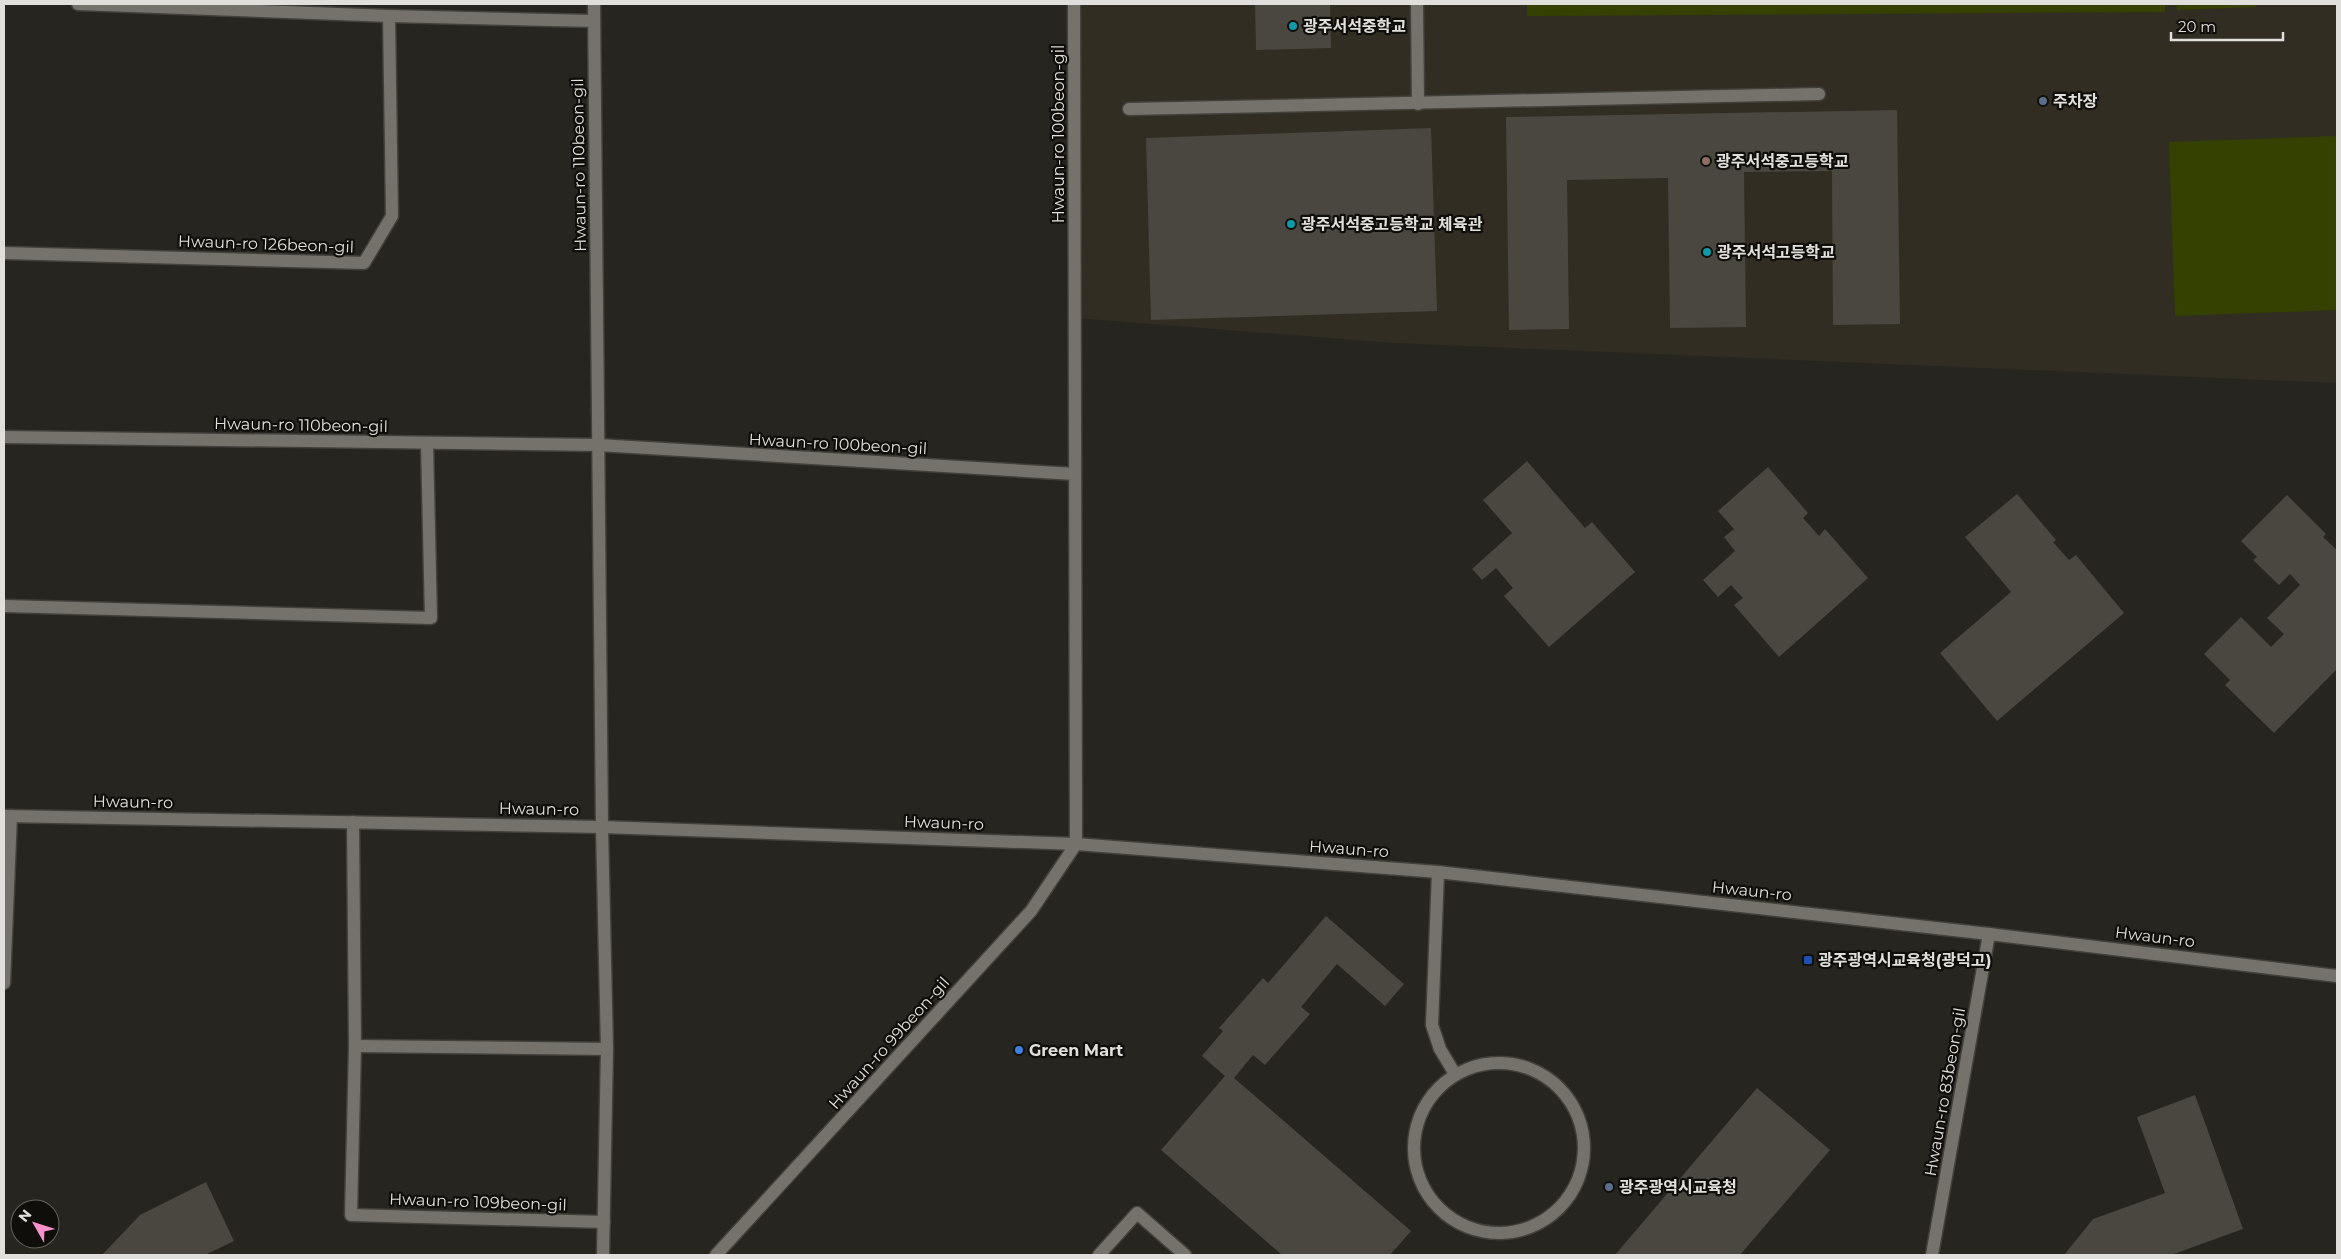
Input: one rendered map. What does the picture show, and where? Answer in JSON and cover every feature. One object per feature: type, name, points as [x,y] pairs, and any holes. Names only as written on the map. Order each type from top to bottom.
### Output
[{"type":"street","points":[[78,4],[389,16],[594,21]]},
{"type":"street","name":"Hwaun-ro 110beon-gil","points":[[594,4],[602,827]]},
{"type":"street","name":"Hwaun-ro 100beon-gil","points":[[1074,4],[1076,844]]},
{"type":"street","points":[[1417,4],[1418,104]]},
{"type":"street","name":"Hwaun-ro 126beon-gil","points":[[4,253],[364,263],[392,216],[389,16]]},
{"type":"street","points":[[1130,109],[1819,94]]},
{"type":"street","name":"Hwaun-ro 110beon-gil","points":[[4,437],[598,446]]},
{"type":"street","points":[[4,606],[431,618],[427,444]]},
{"type":"street","name":"Hwaun-ro 100beon-gil","points":[[598,446],[1075,474]]},
{"type":"street","points":[[4,983],[7,816]]},
{"type":"street","name":"Hwaun-ro","points":[[7,816],[602,827],[1076,844],[1438,872],[1989,934],[2337,976]]},
{"type":"street","points":[[352,822],[355,1046],[607,1049]]},
{"type":"street","points":[[602,827],[607,1049],[603,1255]]},
{"type":"street","name":"Hwaun-ro 99beon-gil","points":[[716,1255],[1031,911],[1076,844]]},
{"type":"street","points":[[1438,872],[1432,1025],[1440,1049],[1456,1074]]},
{"type":"street","name":"Hwaun-ro 83beon-gil","points":[[1932,1255],[1989,934]]},
{"type":"street","name":"Hwaun-ro 109beon-gil","points":[[355,1046],[351,1215],[604,1222]]},
{"type":"street","points":[[1495,1063],[1527,1067],[1549,1078],[1566,1095],[1578,1117],[1584,1140],[1583,1165],[1574,1188],[1560,1208],[1536,1226],[1508,1234],[1479,1232],[1452,1221],[1431,1201],[1418,1176],[1413,1147],[1418,1118],[1433,1093],[1456,1074],[1478,1065],[1495,1063]]},
{"type":"street","points":[[1099,1255],[1137,1213],[1185,1255]]},
{"type":"shaded area","name":"광주서석중고등학교","points":[[1074,4],[2337,4],[2337,383],[1394,343],[1075,318]]},
{"type":"green space","points":[[1527,4],[2165,4],[2165,12],[1527,16]]},
{"type":"green space","points":[[2176,4],[2256,4],[2256,7],[2177,10]]},
{"type":"green space","points":[[2337,136],[2337,310],[2175,316],[2169,142]]},
{"type":"building","name":"광주서석중학교","points":[[1255,4],[1330,4],[1331,48],[1256,50]]},
{"type":"building","name":"광주서석고등학교","points":[[1897,110],[1900,324],[1833,325],[1832,171],[1744,172],[1746,327],[1670,328],[1668,178],[1567,180],[1569,329],[1509,330],[1506,117]]},
{"type":"building","name":"광주서석중고등학교 체육관","points":[[1431,128],[1437,311],[1151,320],[1146,138]]},
{"type":"building","points":[[1527,461],[1585,528],[1592,522],[1635,572],[1549,647],[1504,596],[1513,588],[1496,568],[1482,580],[1472,569],[1512,533],[1483,500]]},
{"type":"building","points":[[1768,467],[1808,513],[1803,518],[1819,536],[1825,529],[1868,578],[1779,657],[1734,605],[1743,598],[1731,585],[1718,597],[1703,580],[1735,551],[1724,537],[1734,529],[1718,511]]},
{"type":"building","points":[[2017,494],[2056,540],[2053,542],[2069,560],[2076,555],[2124,613],[1997,721],[1940,653],[2011,592],[1965,537]]},
{"type":"building","points":[[2287,495],[2326,534],[2323,537],[2337,550],[2337,669],[2274,733],[2225,685],[2230,680],[2204,654],[2241,617],[2271,647],[2284,634],[2267,618],[2300,585],[2290,574],[2279,585],[2253,560],[2257,557],[2241,541]]},
{"type":"building","points":[[1326,916],[1404,984],[1385,1006],[1337,964],[1301,1007],[1310,1014],[1265,1065],[1253,1055],[1234,1078],[1411,1231],[1390,1255],[1282,1255],[1161,1150],[1225,1076],[1202,1056],[1223,1031],[1219,1028],[1263,978],[1268,983]]},
{"type":"building","points":[[1757,1088],[1830,1150],[1740,1255],[1615,1255]]},
{"type":"building","points":[[2195,1095],[2243,1229],[2171,1255],[2064,1255],[2093,1219],[2165,1193],[2137,1117]]},
{"type":"building","points":[[206,1182],[234,1241],[205,1255],[102,1255],[140,1215]]},
{"type":"place","name":"광주서석중학교","points":[[1293,26]]},
{"type":"place","name":"주차장","points":[[2043,101]]},
{"type":"place","name":"광주서석중고등학교","points":[[1706,161]]},
{"type":"place","name":"광주서석중고등학교 체육관","points":[[1291,224]]},
{"type":"place","name":"광주서석고등학교","points":[[1707,252]]},
{"type":"place","name":"광주광역시교육청(광덕고)","points":[[1808,960]]},
{"type":"place","name":"Green Mart","points":[[1019,1050]]},
{"type":"place","name":"광주광역시교육청","points":[[1609,1187]]}]
